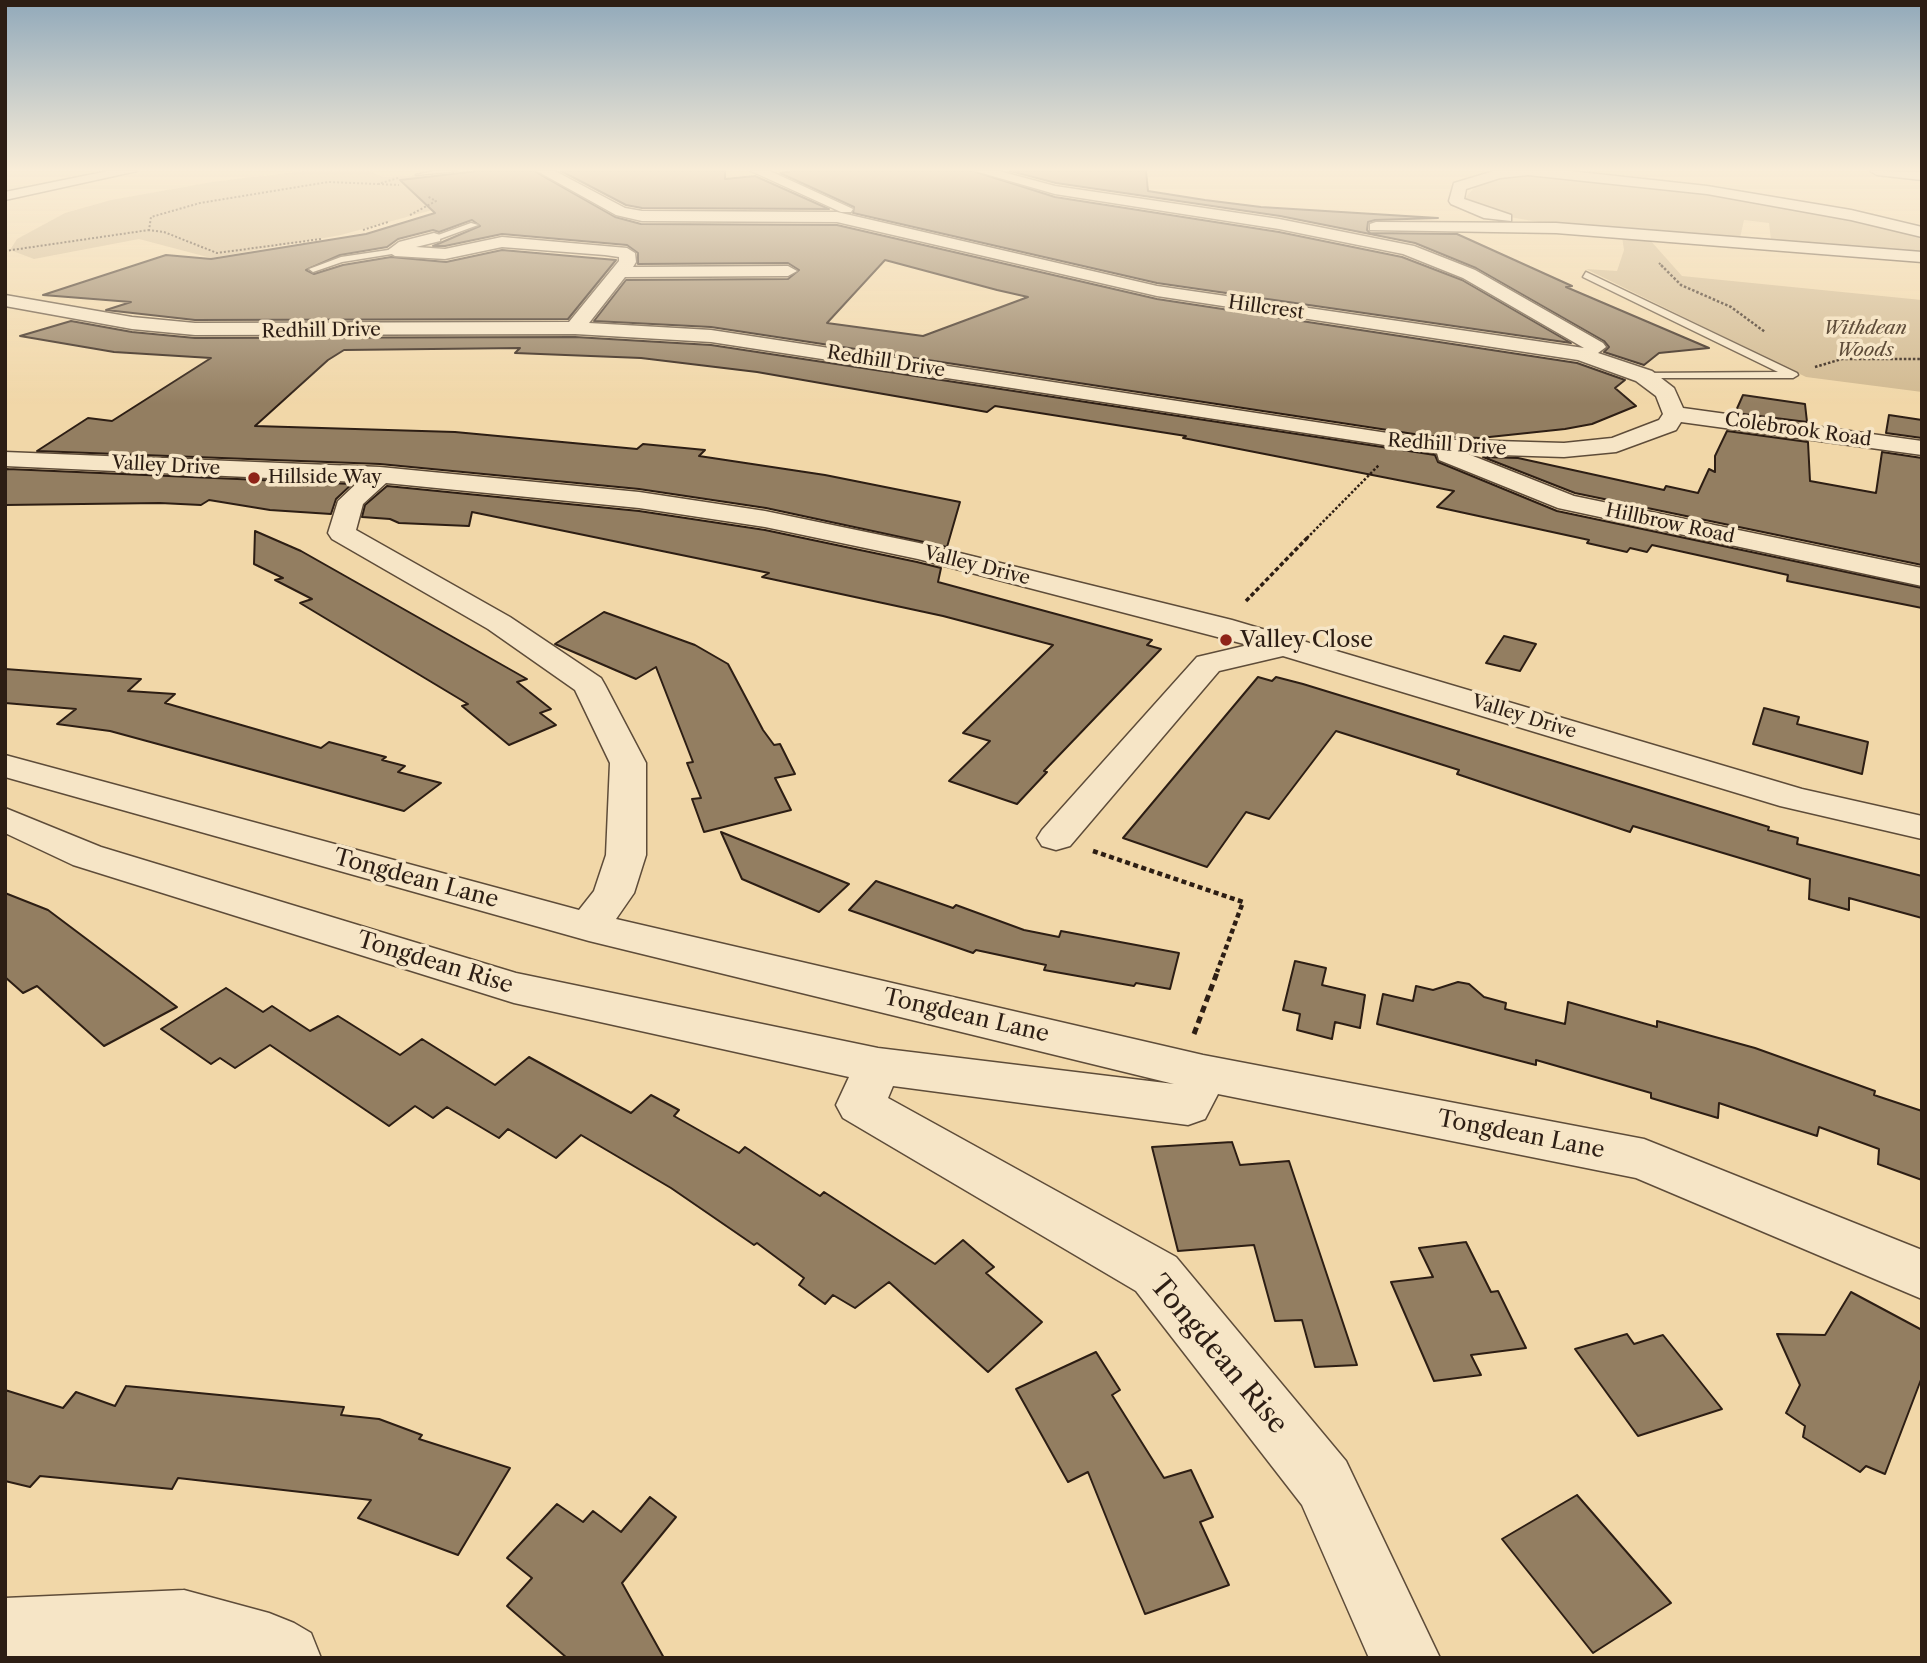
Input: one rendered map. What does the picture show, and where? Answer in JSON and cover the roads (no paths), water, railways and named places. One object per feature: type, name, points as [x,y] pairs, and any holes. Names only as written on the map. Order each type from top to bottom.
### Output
[{"type":"street","points":[[395,251],[399,249]]},
{"type":"street","points":[[395,251],[445,254],[471,249]]},
{"type":"street","points":[[575,328],[624,267],[627,253],[582,249]]},
{"type":"street","name":"Hillcrest","points":[[974,249],[1157,291],[1550,347],[1616,364]]},
{"type":"street","points":[[1401,249],[1437,259],[1582,338],[1616,364],[1644,376],[1666,394],[1674,414]]},
{"type":"street","points":[[1816,249],[1922,257]]},
{"type":"street","points":[[624,267],[788,271]]},
{"type":"street","name":"Redhill Drive","points":[[5,300],[132,323],[195,329],[337,331],[575,328],[711,336],[1427,446],[1564,450],[1616,445],[1668,425],[1674,414]]},
{"type":"street","points":[[1550,347],[1582,338]]},
{"type":"street","name":"Colebrook Road","points":[[1674,414],[1922,448]]},
{"type":"street","name":"Hillbrow Road","points":[[1427,446],[1503,479],[1567,502],[1922,577]]},
{"type":"street","name":"Valley Drive","points":[[5,458],[380,475],[639,500],[765,519],[919,551],[1221,627],[1793,798],[1922,828]]},
{"type":"street","points":[[380,475],[351,502],[342,533],[499,623],[589,685],[628,763],[626,855],[614,893],[589,927]]},
{"type":"street","points":[[1179,616],[1208,664]]},
{"type":"street","points":[[1056,838],[1208,664],[1287,645]]},
{"type":"street","name":"Tongdean Lane","points":[[5,765],[589,927],[1192,1070],[1644,1159],[1922,1275]]},
{"type":"street","name":"Tongdean Rise","points":[[5,819],[88,856],[514,988],[878,1066],[1188,1106],[1192,1070]]},
{"type":"street","name":"Tongdean Rise","points":[[878,1066],[860,1105],[1156,1274],[1324,1483],[1405,1658]]},
{"type":"street","points":[[5,1632],[184,1624],[269,1648],[286,1658]]},
{"type":"lane","points":[[313,269],[341,260],[395,251]]},
{"type":"lane","points":[[1586,275],[1793,375],[1644,376]]},
{"type":"place","name":"Hillside Way","points":[[254,478]]},
{"type":"place","name":"Valley Close","points":[[1226,640]]},
{"type":"park label","name":"Withdean Woods","points":[[1865,340]]}]
